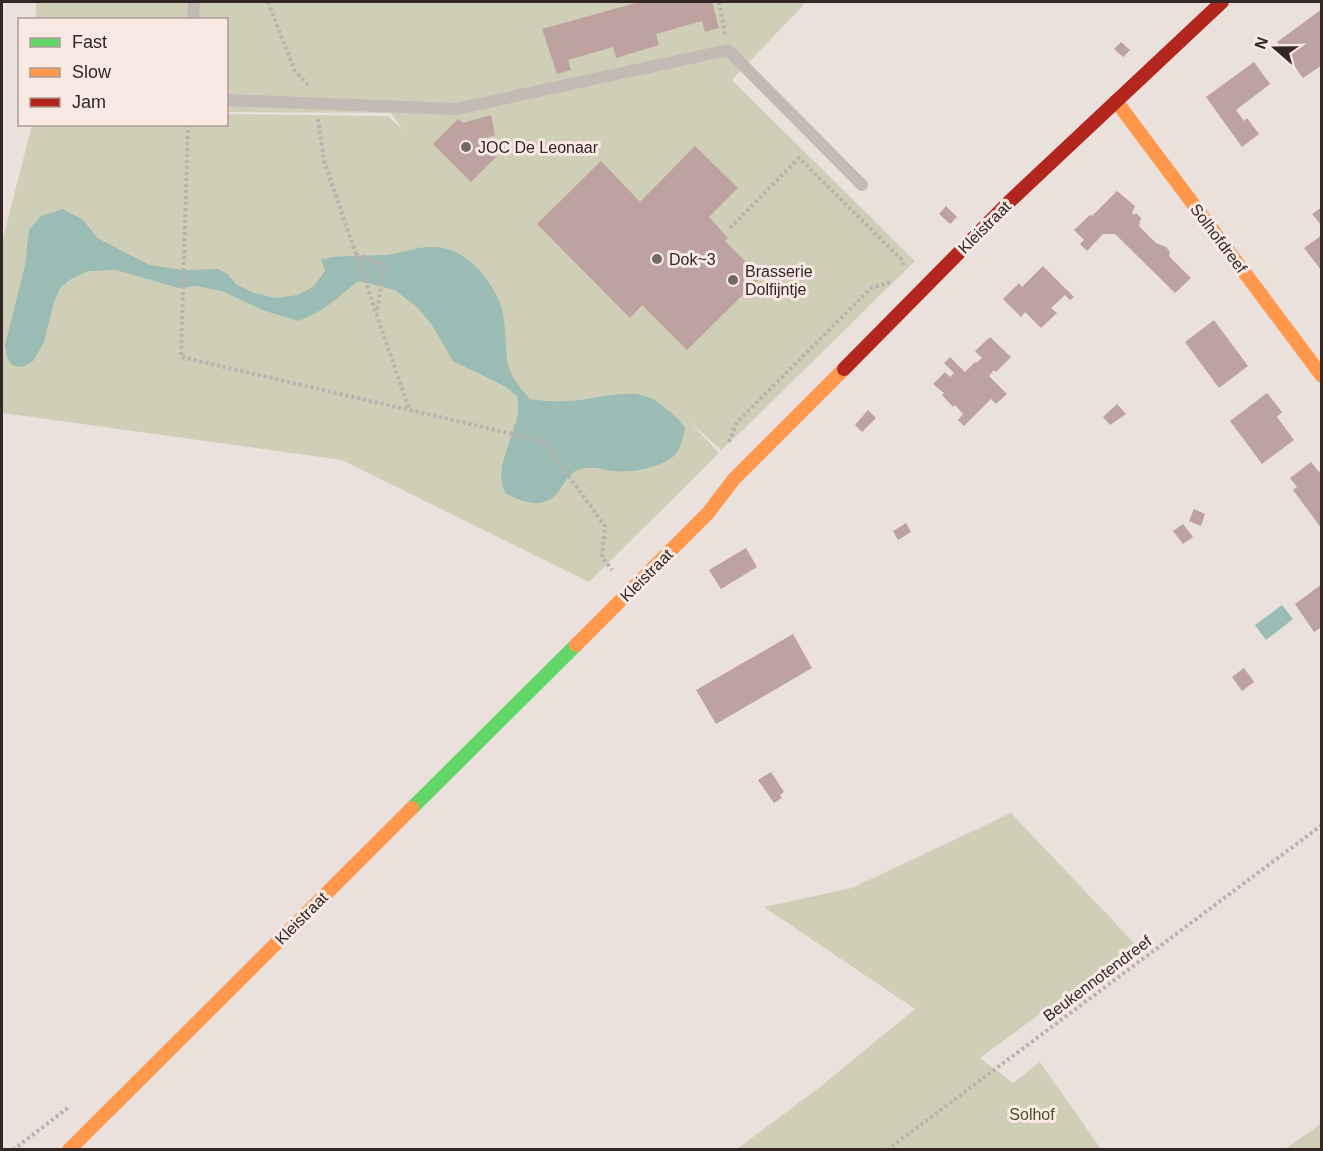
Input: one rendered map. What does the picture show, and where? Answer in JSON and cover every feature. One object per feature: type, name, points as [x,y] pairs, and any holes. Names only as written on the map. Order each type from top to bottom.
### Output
[{"type":"street","name":"Kleistraat","points":[[69,1149],[708,513],[734,479],[904,310],[1002,208],[1222,2]]},
{"type":"street","name":"Solhofdreef","points":[[1116,101],[1322,376]]},
{"type":"lane","points":[[193,18],[194,2]]},
{"type":"lane","points":[[228,100],[456,109],[728,50],[862,185]]},
{"type":"path","points":[[268,2],[295,71],[320,104],[324,161],[410,410]]},
{"type":"path","points":[[719,2],[728,50]]},
{"type":"path","points":[[188,126],[181,357],[543,441],[605,526],[602,557],[629,592]]},
{"type":"path","points":[[729,228],[799,158],[902,260],[907,277]]},
{"type":"path","points":[[356,254],[384,265],[377,314]]},
{"type":"path","name":"Beukennotendreef","points":[[887,1149],[1322,825]]},
{"type":"green space","points":[[36,2],[806,2],[732,80],[915,261],[721,450],[689,421],[719,453],[589,582],[342,460],[2,412],[2,242],[32,126],[228,126],[228,114],[388,116],[403,130],[391,113],[228,112],[228,18],[36,18]]},
{"type":"green space","name":"Solhof","points":[[1011,813],[1135,944],[980,1058],[1013,1083],[1040,1062],[1101,1149],[737,1149],[820,1087],[915,1009],[764,907],[852,888]]},
{"type":"green space","points":[[1321,1124],[1321,1149],[1285,1149]]},
{"type":"water","points":[[63,209],[83,220],[97,238],[150,265],[183,270],[218,269],[227,274],[237,285],[254,293],[275,298],[298,295],[314,286],[325,271],[321,259],[386,255],[425,247],[443,248],[455,252],[475,266],[498,298],[505,328],[508,366],[530,399],[561,401],[622,394],[645,396],[662,405],[685,427],[680,445],[670,459],[642,470],[580,469],[569,477],[556,495],[543,502],[528,502],[505,493],[501,480],[502,465],[518,415],[518,397],[506,387],[453,361],[432,325],[418,308],[395,290],[358,281],[325,308],[299,321],[265,311],[222,291],[196,286],[179,288],[116,270],[88,271],[71,279],[60,288],[44,342],[33,361],[22,367],[12,365],[7,357],[5,345],[25,265],[29,230],[41,216]]},
{"type":"water","points":[[1282,605],[1293,619],[1266,640],[1255,625]]},
{"type":"building","points":[[639,2],[712,2],[719,28],[705,32],[702,21],[656,34],[659,45],[616,58],[613,47],[568,60],[571,70],[557,74],[542,29]]},
{"type":"building","points":[[1322,9],[1322,65],[1303,78],[1277,42]]},
{"type":"building","points":[[1121,42],[1130,50],[1123,57],[1114,49]]},
{"type":"building","points":[[1254,62],[1270,84],[1236,110],[1244,121],[1247,118],[1259,134],[1242,147],[1206,97]]},
{"type":"building","points":[[491,115],[495,135],[480,140],[496,157],[471,182],[433,144],[458,119],[463,123]]},
{"type":"building","name":"Dok~3","points":[[695,146],[738,188],[709,217],[728,238],[725,241],[761,277],[687,350],[642,305],[630,318],[537,224],[601,161],[640,202]]},
{"type":"building","points":[[1117,191],[1135,206],[1132,213],[1134,215],[1136,213],[1141,218],[1139,226],[1156,243],[1166,247],[1170,252],[1169,256],[1191,278],[1175,293],[1115,234],[1103,234],[1087,251],[1080,244],[1084,240],[1074,230]]},
{"type":"building","points":[[946,206],[957,217],[950,224],[939,214]]},
{"type":"building","points":[[1322,207],[1322,226],[1312,214]]},
{"type":"building","points":[[1322,235],[1322,271],[1304,248]]},
{"type":"building","points":[[1043,266],[1074,297],[1070,300],[1065,295],[1051,308],[1057,313],[1041,328],[1025,312],[1021,317],[1003,299],[1019,283],[1022,287]]},
{"type":"building","points":[[1214,320],[1248,366],[1219,388],[1185,342]]},
{"type":"building","points":[[990,337],[1011,357],[989,376],[1007,394],[996,404],[991,399],[964,426],[958,420],[963,414],[955,405],[953,407],[942,395],[944,393],[933,384],[945,372],[950,377],[954,373],[944,363],[950,357],[965,372],[976,363],[982,358],[975,351]]},
{"type":"building","points":[[1267,393],[1282,412],[1277,417],[1294,440],[1262,464],[1230,421]]},
{"type":"building","points":[[1117,404],[1126,414],[1110,425],[1103,417]]},
{"type":"building","points":[[868,410],[876,418],[862,432],[855,425]]},
{"type":"building","points":[[1311,462],[1319,472],[1322,470],[1322,529],[1293,490],[1297,487],[1290,478]]},
{"type":"building","points":[[1194,509],[1205,514],[1201,526],[1189,521]]},
{"type":"building","points":[[906,523],[911,532],[898,540],[893,531]]},
{"type":"building","points":[[1183,524],[1193,537],[1183,544],[1173,531]]},
{"type":"building","points":[[746,548],[757,567],[721,589],[709,570]]},
{"type":"building","points":[[1322,584],[1322,627],[1314,632],[1295,604]]},
{"type":"building","points":[[793,634],[812,668],[716,724],[696,690]]},
{"type":"building","points":[[1244,668],[1254,682],[1242,691],[1232,677]]},
{"type":"building","points":[[771,772],[784,792],[780,795],[782,798],[774,803],[758,780]]},
{"type":"traffic: fast","points":[[412,808],[576,645]]},
{"type":"traffic: slow","points":[[1116,101],[1322,376]]},
{"type":"traffic: slow","points":[[576,645],[708,513],[734,479],[844,369]]},
{"type":"traffic: slow","points":[[69,1150],[412,808]]},
{"type":"traffic: jam","points":[[844,369],[1011,200],[1222,2]]},
{"type":"place","name":"JOC De Leonaar","points":[[466,147]]},
{"type":"place","name":"Dok~3","points":[[657,259]]},
{"type":"place","name":"Brasserie Dolfijntje","points":[[733,280]]}]
